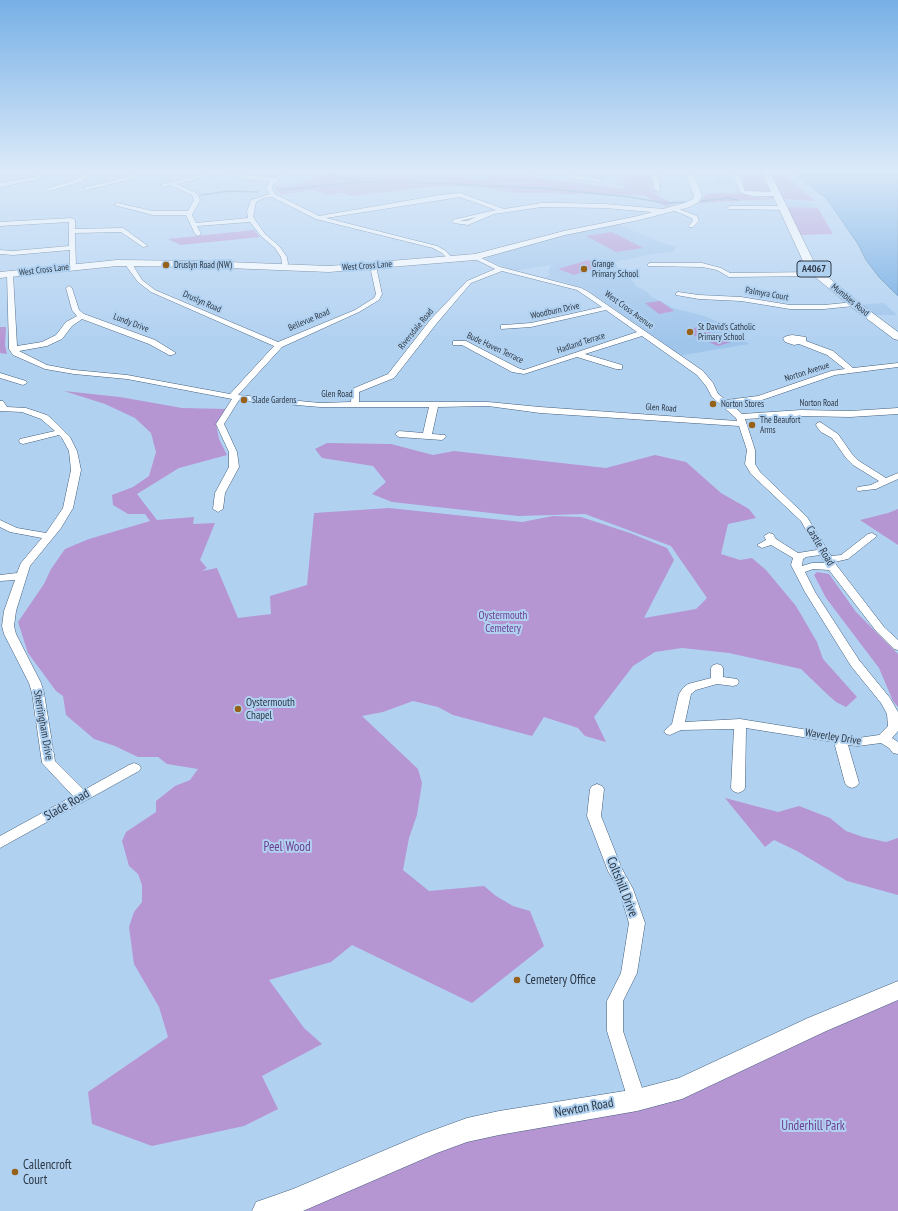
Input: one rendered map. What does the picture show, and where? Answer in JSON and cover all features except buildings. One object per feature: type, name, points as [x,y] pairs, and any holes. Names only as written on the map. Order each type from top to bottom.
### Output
[{"type":"main road","name":"Mumbles Road","points":[[792,229],[808,261],[818,274],[854,304],[898,337]]},
{"type":"street","points":[[196,229],[198,234]]},
{"type":"street","points":[[259,229],[284,257],[285,264],[283,267]]},
{"type":"street","points":[[360,229],[435,247],[444,252],[450,259]]},
{"type":"street","name":"West Cross Lane","points":[[0,275],[73,267],[129,263],[329,269],[373,266],[475,256],[501,251],[564,233],[586,229]]},
{"type":"street","points":[[73,267],[72,231],[122,230],[143,244],[133,244]]},
{"type":"street","points":[[0,252],[13,253],[72,248]]},
{"type":"street","name":"West Cross Avenue","points":[[475,256],[502,269],[579,289],[596,298],[642,333],[686,362],[700,374],[710,385],[715,395],[741,420]]},
{"type":"street","points":[[678,257],[683,265]]},
{"type":"street","name":"Druslyn Road","points":[[129,263],[130,267],[140,281],[153,291],[278,345]]},
{"type":"street","points":[[650,266],[683,265],[712,267],[729,275],[818,274]]},
{"type":"street","name":"Bellevue Road","points":[[234,396],[278,345],[375,302],[379,297],[379,294],[373,266]]},
{"type":"street","name":"Riversdale Road","points":[[355,404],[355,391],[390,376],[434,321],[469,282],[502,269]]},
{"type":"street","points":[[10,274],[13,349],[44,344],[59,337],[70,324],[81,316],[76,310],[69,288]]},
{"type":"street","points":[[760,275],[765,282]]},
{"type":"street","name":"Palmyra Court","points":[[678,294],[699,297],[741,299],[790,307],[824,307],[854,304]]},
{"type":"street","name":"Woodburn Drive","points":[[504,327],[531,325],[608,308]]},
{"type":"street","name":"Lundy Drive","points":[[81,316],[152,342],[172,353]]},
{"type":"street","name":"Hadland Terrace","points":[[526,372],[642,333]]},
{"type":"street","points":[[802,342],[830,353],[852,370]]},
{"type":"street","name":"Bude Haven Terrace","points":[[456,343],[463,343],[515,370],[526,372]]},
{"type":"street","name":"Glen Road","points":[[13,349],[16,354],[45,367],[74,372],[127,377],[234,396],[320,405],[488,404],[540,410],[741,420]]},
{"type":"street","points":[[578,355],[619,367]]},
{"type":"street","name":"Norton Avenue","points":[[724,403],[759,398],[834,373],[898,365]]},
{"type":"street","points":[[0,375],[23,384]]},
{"type":"street","points":[[218,509],[220,493],[234,467],[233,452],[220,424],[234,396]]},
{"type":"street","points":[[427,435],[434,405]]},
{"type":"street","name":"Sherringham Drive","points":[[1,408],[23,410],[44,417],[61,432],[72,447],[76,470],[68,508],[64,516],[24,565],[8,618],[10,634],[36,683],[49,763],[82,796]]},
{"type":"street","name":"Norton Road","points":[[741,420],[801,413],[850,414],[898,411]]},
{"type":"street","name":"Castle Road","points":[[741,420],[750,450],[750,464],[756,474],[804,519],[812,529],[828,560],[880,629],[898,646]]},
{"type":"street","points":[[820,425],[824,430],[835,436],[849,456],[856,463],[886,482]]},
{"type":"street","points":[[23,441],[32,436],[61,432]]},
{"type":"street","points":[[399,434],[442,437]]},
{"type":"street","points":[[861,489],[873,487],[898,476]]},
{"type":"street","points":[[0,523],[14,530],[47,536]]},
{"type":"street","points":[[762,545],[770,539],[798,562],[812,566],[828,560],[844,557],[872,536]]},
{"type":"street","points":[[798,562],[815,552],[828,560]]},
{"type":"street","points":[[798,562],[810,592],[836,634],[855,663],[886,701],[893,714],[894,727],[883,738],[894,745],[898,750]]},
{"type":"street","points":[[0,578],[20,576]]},
{"type":"street","name":"Waverley Drive","points":[[733,682],[717,674],[687,690],[674,728],[740,723],[788,729],[840,740],[871,742],[883,738]]},
{"type":"street","points":[[738,788],[740,723]]},
{"type":"street","points":[[840,740],[852,783]]},
{"type":"street","name":"Slade Road","points":[[0,843],[134,768]]},
{"type":"street","name":"Coltshill Drive","points":[[597,789],[594,816],[616,871],[626,890],[637,923],[629,973],[615,1001],[615,1031],[637,1100]]},
{"type":"street","name":"Newton Road","points":[[265,1211],[294,1202],[432,1143],[467,1130],[499,1123],[637,1100],[682,1088],[816,1025],[898,990]]},
{"type":"shaded area","points":[[594,229],[628,229],[676,247],[674,251],[671,252],[615,262],[620,270],[634,282],[636,286],[646,291],[652,297],[674,308],[704,316],[723,324],[749,344],[678,356],[661,341],[584,288],[544,277],[551,275],[548,272],[551,265],[513,271],[486,259],[487,257],[555,236]]},
{"type":"shaded area","points":[[847,229],[898,229],[898,296],[879,277],[866,260],[858,244]]},
{"type":"shaded area","points":[[884,303],[897,315],[872,315],[858,305]]},
{"type":"green space","points":[[796,229],[830,229],[833,234],[799,235]]},
{"type":"green space","points":[[254,230],[260,237],[181,245],[168,239]]},
{"type":"green space","points":[[612,232],[643,248],[616,252],[586,236]]},
{"type":"green space","points":[[588,260],[603,266],[574,275],[558,269]]},
{"type":"green space","points":[[660,301],[674,311],[659,314],[645,303]]},
{"type":"green space","points":[[0,327],[6,327],[5,345],[7,354],[0,353]]},
{"type":"green space","points":[[698,327],[731,342],[718,346],[684,331]]},
{"type":"green space","points":[[64,391],[120,397],[182,408],[226,409],[216,424],[219,439],[227,455],[179,468],[137,494],[157,520],[194,517],[193,524],[215,523],[200,560],[207,568],[202,571],[217,568],[238,618],[271,614],[270,596],[307,585],[314,513],[389,508],[522,522],[553,516],[581,517],[630,533],[667,548],[674,560],[644,618],[696,609],[707,598],[671,546],[585,514],[518,516],[392,502],[372,494],[386,482],[373,466],[322,458],[315,449],[327,443],[391,444],[433,455],[454,451],[606,468],[655,455],[686,462],[721,493],[749,509],[756,518],[728,524],[721,554],[740,560],[752,558],[766,570],[796,606],[817,642],[823,659],[857,697],[846,707],[836,702],[801,669],[729,653],[682,648],[655,652],[633,666],[594,717],[606,742],[585,736],[578,728],[544,717],[532,736],[453,715],[438,707],[413,701],[383,712],[362,716],[418,769],[422,783],[417,815],[409,838],[403,870],[429,891],[484,886],[496,896],[513,906],[530,911],[544,946],[472,1003],[352,945],[331,962],[269,980],[304,1028],[322,1044],[262,1076],[278,1109],[244,1126],[152,1146],[92,1124],[88,1092],[168,1037],[159,1007],[134,964],[129,927],[134,912],[142,902],[142,885],[138,874],[129,866],[122,841],[126,832],[156,812],[156,801],[175,786],[190,780],[198,769],[167,764],[158,757],[138,757],[115,746],[94,739],[66,715],[63,696],[56,691],[28,653],[18,622],[44,584],[51,569],[65,549],[89,539],[150,521],[145,514],[128,514],[113,505],[112,495],[133,487],[149,476],[156,452],[151,433],[135,418],[105,404]]},
{"type":"green space","points":[[898,509],[898,545],[860,520],[888,513]]},
{"type":"green space","points":[[817,572],[829,574],[856,612],[898,654],[898,707],[893,701],[879,668],[826,598],[814,575]]},
{"type":"green space","points":[[725,798],[778,812],[799,806],[830,818],[846,831],[863,837],[886,842],[898,838],[898,895],[847,881],[797,851],[774,840],[765,847]]},
{"type":"green space","name":"Underhill Park","points":[[898,997],[898,1211],[295,1211],[435,1150],[502,1132],[639,1103]]},
{"type":"place","name":"Druslyn Road (NW)","points":[[166,265]]},
{"type":"place","name":"Grange Primary School","points":[[584,269]]},
{"type":"place","name":"St David's Catholic Primary School","points":[[690,332]]},
{"type":"place","name":"Slade Gardens","points":[[244,400]]},
{"type":"place","name":"Norton Stores","points":[[713,404]]},
{"type":"place","name":"The Beaufort Arms","points":[[752,425]]},
{"type":"place","name":"Oystermouth Chapel","points":[[238,709]]},
{"type":"place","name":"Cemetery Office","points":[[517,980]]},
{"type":"place","name":"Callencroft Court","points":[[15,1172]]},
{"type":"park label","name":"Oystermouth Cemetery","points":[[503,622]]},
{"type":"park label","name":"Peel Wood","points":[[287,847]]}]
